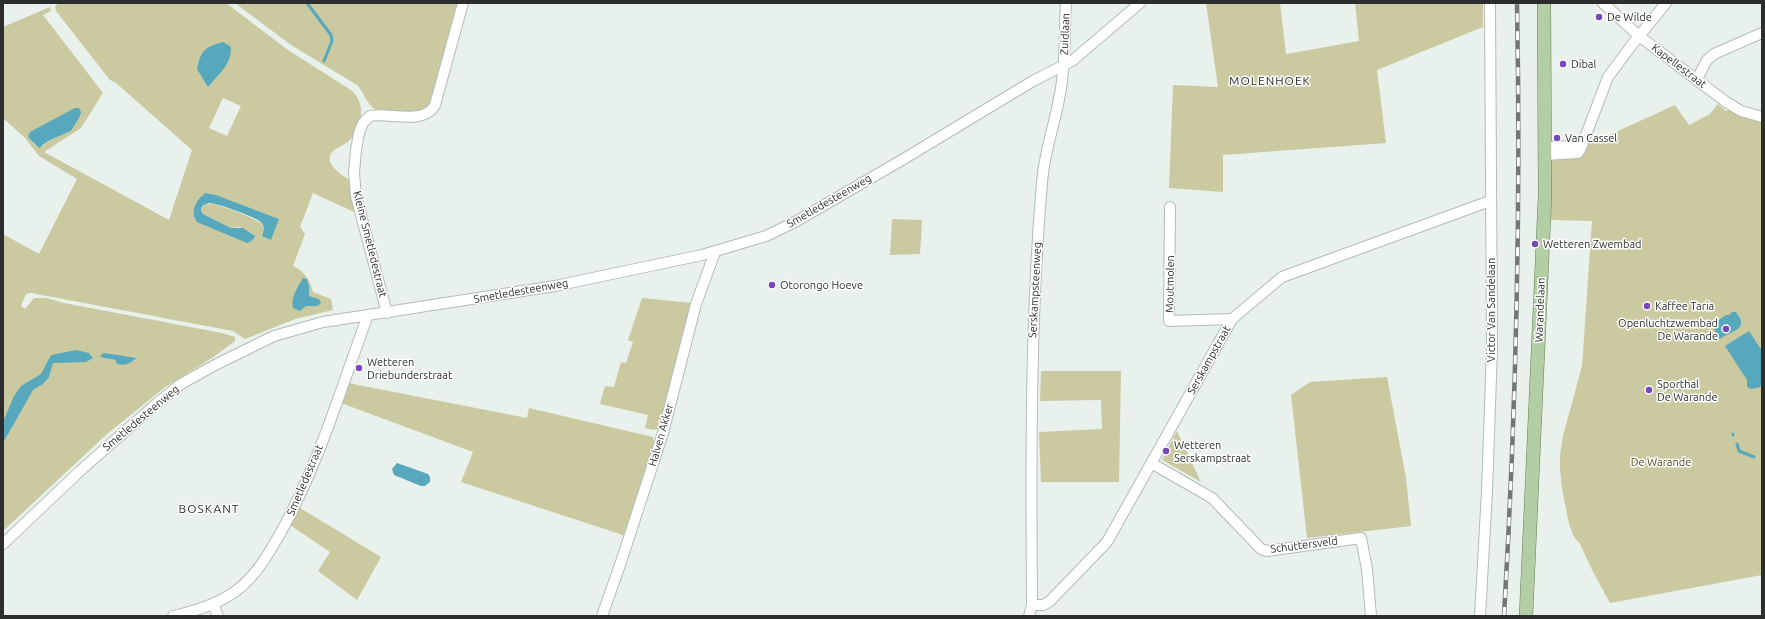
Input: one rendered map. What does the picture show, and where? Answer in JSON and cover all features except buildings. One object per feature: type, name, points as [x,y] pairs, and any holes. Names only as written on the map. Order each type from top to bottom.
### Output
[{"type":"main road","name":"Warandelaan","points":[[1526,616],[1545,195],[1544,3]]},
{"type":"street","name":"Kleine Smetledestraat","points":[[387,312],[356,196],[354,173],[359,133],[363,123],[370,116],[419,116],[427,114],[431,111],[463,3]]},
{"type":"street","name":"Zuidlaan","points":[[1064,66],[1066,3]]},
{"type":"street","points":[[1064,66],[1076,58],[1140,3]]},
{"type":"street","name":"Victor Van Sandelaan","points":[[1480,616],[1487,491],[1492,348],[1490,3]]},
{"type":"street","name":"Kapellestraat","points":[[1603,3],[1639,36],[1726,102],[1741,111],[1762,117]]},
{"type":"street","points":[[1544,151],[1575,147],[1584,139],[1608,77],[1666,3]]},
{"type":"street","points":[[1697,79],[1707,60],[1714,54],[1762,33]]},
{"type":"street","name":"Smetledesteenweg","points":[[3,544],[81,470],[155,404],[181,384],[215,365],[274,336],[323,322],[555,286],[715,252],[766,236],[795,222],[1033,81],[1064,66]]},
{"type":"street","name":"Serskampsteenweg","points":[[1029,616],[1032,605],[1032,413],[1036,273],[1043,175],[1046,153],[1060,95],[1064,66]]},
{"type":"street","name":"Serskampstraat","points":[[1032,605],[1043,605],[1049,602],[1107,542],[1232,319],[1282,277],[1490,201]]},
{"type":"street","name":"Moutmolen","points":[[1170,207],[1169,321],[1232,319]]},
{"type":"street","name":"Halven Akker","points":[[602,616],[663,433],[696,304],[715,252]]},
{"type":"street","name":"Smetledestraat","points":[[173,616],[194,612],[213,604],[237,590],[252,576],[271,550],[299,500],[368,315]]},
{"type":"street","name":"Schuttersveld","points":[[1151,463],[1212,498],[1261,549],[1267,551],[1361,538],[1367,568],[1371,616]]},
{"type":"street","points":[[213,604],[218,616]]},
{"type":"green space","points":[[59,3],[226,3],[288,50],[351,90],[356,95],[361,108],[358,128],[350,140],[334,150],[330,156],[330,160],[335,169],[350,180],[354,212],[313,193],[300,227],[305,234],[293,266],[306,276],[313,292],[331,299],[333,310],[295,319],[245,339],[233,331],[31,293],[26,294],[21,306],[25,309],[34,298],[47,298],[64,303],[222,333],[235,337],[235,341],[215,356],[164,388],[107,434],[3,531],[3,234],[39,254],[77,179],[39,156],[25,138],[3,118],[3,27],[50,7],[51,11],[43,15],[103,93],[81,128],[44,152],[169,220],[192,150],[115,82],[110,80],[56,11],[55,6]],"holes":[[[223,98],[241,106],[227,136],[209,128]],[[62,115],[71,131],[48,141],[43,146],[36,146],[32,141],[46,125]],[[207,193],[216,195],[278,219],[264,232],[262,223],[238,212],[212,203],[202,206],[201,211],[203,214],[231,228],[240,227],[251,233],[254,236],[252,241],[194,219]],[[105,353],[137,358],[134,361],[117,364],[115,360],[101,357]]]},
{"type":"green space","points":[[235,3],[459,3],[432,100],[421,110],[399,113],[376,110],[370,105],[357,85],[291,45]]},
{"type":"green space","points":[[1206,3],[1280,3],[1286,54],[1359,41],[1355,3],[1483,3],[1483,27],[1377,70],[1386,143],[1223,155],[1223,192],[1169,188],[1173,85],[1218,87]]},
{"type":"green space","name":"De Warande","points":[[1718,104],[1726,111],[1732,110],[1762,121],[1762,575],[1610,603],[1580,544],[1574,537],[1569,524],[1562,489],[1560,455],[1563,436],[1582,366],[1592,221],[1551,220],[1552,159],[1574,157],[1582,153],[1589,143],[1675,105],[1689,125],[1710,114]]},
{"type":"green space","points":[[892,219],[922,220],[920,254],[890,255]]},
{"type":"green space","points":[[642,298],[692,303],[661,428],[653,430],[645,428],[648,415],[600,404],[605,386],[614,387],[621,362],[626,363],[633,342],[628,340]]},
{"type":"green space","points":[[1041,371],[1121,371],[1119,482],[1041,482],[1039,432],[1102,429],[1101,400],[1040,401]]},
{"type":"green space","points":[[1387,377],[1406,478],[1411,526],[1307,538],[1291,395],[1310,382]]},
{"type":"green space","points":[[348,383],[527,418],[529,408],[653,437],[655,445],[626,536],[461,482],[473,452],[341,403]]},
{"type":"green space","points":[[1177,431],[1201,482],[1162,460]]},
{"type":"green space","points":[[300,508],[381,557],[357,600],[318,571],[330,552],[290,525]]},
{"type":"water","points":[[223,42],[231,47],[229,59],[224,69],[208,87],[197,69],[200,57],[208,48]]},
{"type":"water","points":[[75,108],[79,108],[81,112],[71,131],[48,141],[39,148],[28,137],[30,132]]},
{"type":"water","points":[[206,193],[216,195],[279,219],[271,240],[262,236],[264,229],[263,225],[258,220],[215,204],[210,203],[202,206],[201,211],[203,214],[231,228],[243,228],[255,236],[252,241],[247,243],[197,222],[194,214],[195,206],[200,198]]},
{"type":"water","points":[[303,278],[307,279],[309,296],[319,299],[321,303],[317,306],[306,306],[300,311],[293,308],[292,304],[295,293]]},
{"type":"water","points":[[1732,312],[1736,312],[1740,318],[1740,326],[1738,329],[1720,339],[1712,325]]},
{"type":"water","points":[[1749,331],[1762,351],[1762,383],[1760,387],[1751,389],[1747,387],[1747,380],[1725,346]]},
{"type":"water","points":[[76,350],[89,353],[93,358],[86,362],[53,363],[49,377],[43,384],[33,390],[3,443],[3,422],[14,396],[21,386],[41,374],[51,355]]},
{"type":"water","points":[[105,353],[137,358],[128,364],[123,365],[117,364],[115,360],[100,357]]},
{"type":"water","points":[[397,463],[428,474],[430,477],[430,482],[425,486],[421,486],[394,475],[392,469]]},
{"type":"waterway","points":[[307,3],[331,35],[332,41],[324,61]]},
{"type":"waterway","points":[[1737,444],[1739,451],[1754,457]]},
{"type":"railway","points":[[1504,616],[1512,463],[1518,233],[1517,3]]},
{"type":"place","name":"De Wilde","points":[[1599,17]]},
{"type":"place","name":"Dibal","points":[[1563,64]]},
{"type":"place","name":"Van Cassel","points":[[1557,138]]},
{"type":"place","name":"Wetteren Zwembad","points":[[1535,244]]},
{"type":"place","name":"Otorongo Hoeve","points":[[772,285]]},
{"type":"place","name":"Kaffee Taria","points":[[1647,306]]},
{"type":"place","name":"Openluchtzwembad De Warande","points":[[1726,329]]},
{"type":"place","name":"Wetteren Driebunderstraat","points":[[359,368]]},
{"type":"place","name":"Sporthal De Warande","points":[[1649,390]]},
{"type":"place","name":"Wetteren Serskampstraat","points":[[1166,451]]},
{"type":"district","name":"MOLENHOEK","points":[[1270,81]]},
{"type":"district","name":"BOSKANT","points":[[209,509]]}]
